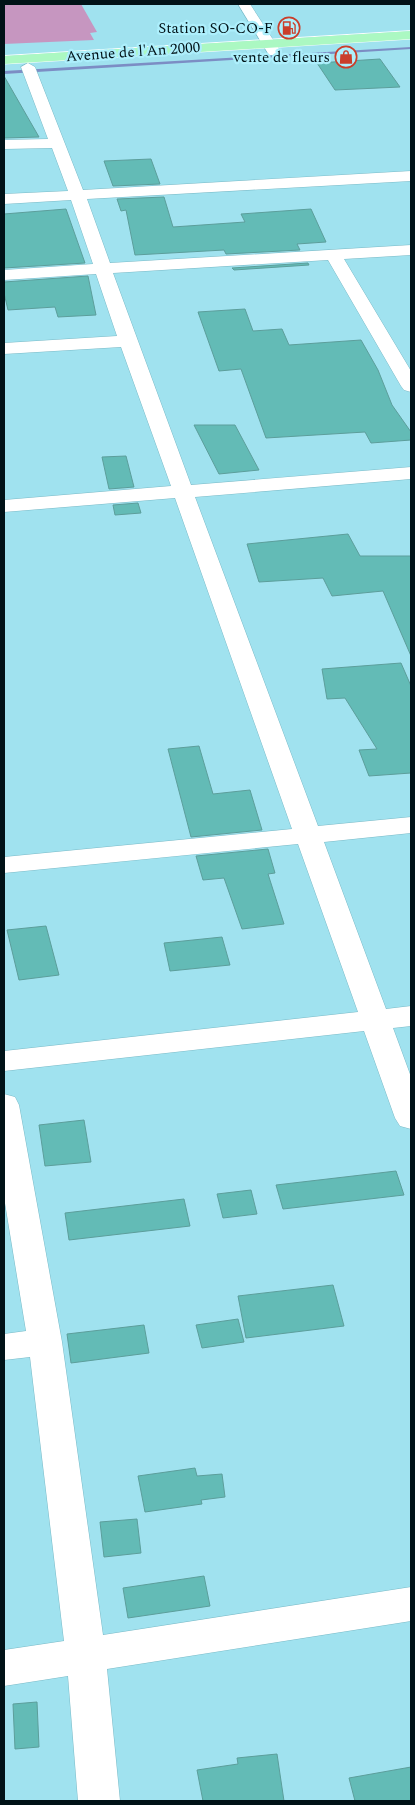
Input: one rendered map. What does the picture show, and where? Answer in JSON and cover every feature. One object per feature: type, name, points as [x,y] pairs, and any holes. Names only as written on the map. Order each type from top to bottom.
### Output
[{"type":"main road","name":"Avenue de l'An 2000","points":[[4,69],[411,35]]},
{"type":"main road","name":"Avenue de l'An 2000","points":[[4,60],[411,44]]},
{"type":"street","points":[[244,4],[272,48]]},
{"type":"street","points":[[28,67],[77,194],[128,342],[411,1118]]},
{"type":"street","points":[[4,146],[56,142]]},
{"type":"street","points":[[4,199],[411,176]]},
{"type":"street","points":[[4,275],[411,250]]},
{"type":"street","points":[[333,255],[410,382]]},
{"type":"street","points":[[4,350],[128,342]]},
{"type":"street","points":[[4,506],[411,474]]},
{"type":"street","points":[[4,864],[411,825]]},
{"type":"street","points":[[4,1062],[411,1016]]},
{"type":"street","points":[[4,1105],[45,1342],[86,1656],[99,1801]]},
{"type":"street","points":[[4,1347],[45,1342]]},
{"type":"street","points":[[4,1668],[411,1604]]},
{"type":"shaded area","points":[[4,4],[81,4],[97,32],[90,33],[94,40],[4,44]]},
{"type":"building","points":[[380,59],[400,87],[335,90],[317,63]]},
{"type":"building","points":[[4,76],[39,137],[4,138]]},
{"type":"building","points":[[151,159],[160,184],[113,186],[104,161]]},
{"type":"building","points":[[164,197],[173,227],[245,222],[241,214],[311,209],[326,242],[297,244],[300,250],[226,254],[224,250],[135,255],[126,210],[121,211],[117,199]]},
{"type":"building","points":[[66,209],[85,263],[4,268],[4,214]]},
{"type":"building","points":[[308,263],[309,265],[234,270],[232,268]]},
{"type":"building","points":[[88,276],[96,315],[58,317],[55,307],[8,310],[4,293],[4,282]]},
{"type":"building","points":[[245,309],[253,331],[282,329],[289,345],[361,340],[378,370],[392,405],[411,432],[411,440],[371,443],[365,432],[266,438],[241,369],[219,371],[198,312]]},
{"type":"building","points":[[194,425],[235,425],[259,470],[219,474]]},
{"type":"building","points":[[126,456],[134,487],[109,489],[102,457]]},
{"type":"building","points":[[138,503],[141,513],[115,515],[113,505]]},
{"type":"building","points":[[348,534],[360,556],[411,556],[411,656],[383,591],[332,596],[323,578],[259,582],[247,544]]},
{"type":"building","points":[[401,663],[411,686],[411,773],[369,776],[359,750],[377,749],[345,698],[327,699],[322,669]]},
{"type":"building","points":[[199,746],[213,794],[250,790],[262,830],[191,837],[168,749]]},
{"type":"building","points":[[268,849],[275,873],[268,874],[284,924],[242,929],[224,878],[203,880],[196,856]]},
{"type":"building","points":[[46,926],[59,975],[19,980],[7,930]]},
{"type":"building","points":[[222,937],[230,965],[170,971],[164,943]]},
{"type":"building","points":[[84,1120],[91,1162],[45,1166],[39,1125]]},
{"type":"building","points":[[396,1171],[404,1195],[283,1209],[276,1185]]},
{"type":"building","points":[[251,1190],[257,1214],[223,1218],[217,1194]]},
{"type":"building","points":[[184,1199],[190,1226],[69,1240],[65,1213]]},
{"type":"building","points":[[333,1285],[344,1326],[246,1338],[238,1296]]},
{"type":"building","points":[[238,1319],[244,1342],[202,1348],[196,1325]]},
{"type":"building","points":[[144,1325],[149,1353],[71,1363],[67,1334]]},
{"type":"building","points":[[195,1468],[197,1476],[222,1474],[225,1497],[201,1500],[202,1504],[145,1512],[138,1476]]},
{"type":"building","points":[[137,1519],[141,1553],[104,1557],[100,1522]]},
{"type":"building","points":[[204,1576],[210,1606],[128,1618],[123,1588]]},
{"type":"building","points":[[37,1702],[39,1747],[15,1749],[13,1704]]},
{"type":"building","points":[[277,1754],[284,1801],[203,1801],[197,1770],[238,1764],[237,1758]]},
{"type":"building","points":[[411,1767],[411,1801],[355,1801],[349,1778]]},
{"type":"waterway","points":[[4,73],[411,48]]},
{"type":"place","name":"Station SO-CO-F","points":[[289,28]]},
{"type":"place","name":"vente de fleurs","points":[[346,57]]}]
